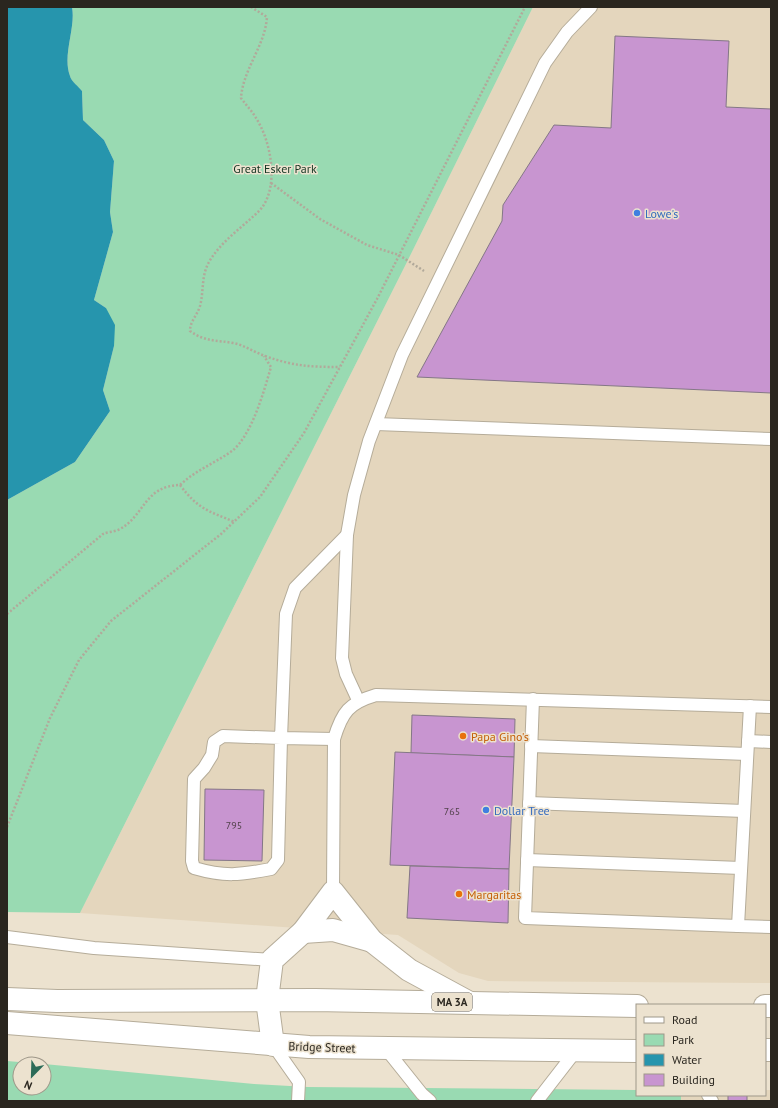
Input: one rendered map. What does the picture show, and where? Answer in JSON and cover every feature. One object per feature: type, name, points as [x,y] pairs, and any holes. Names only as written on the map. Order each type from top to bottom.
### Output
[{"type":"main road","points":[[273,1045],[267,1000],[272,960],[303,932],[333,892],[372,941],[409,970],[468,1002]]},
{"type":"main road","points":[[303,932],[333,930],[372,941]]},
{"type":"main road","name":"MA 3A","points":[[7,999],[57,1001],[267,1000],[468,1002],[636,1006]]},
{"type":"main road","name":"Bridge Street","points":[[7,1023],[273,1045],[386,1049],[575,1052],[636,1051]]},
{"type":"lane","points":[[358,700],[346,674],[342,658],[347,535],[354,495],[376,424],[402,355],[545,64],[567,32],[590,7]]},
{"type":"lane","points":[[376,424],[771,439]]},
{"type":"lane","points":[[334,739],[281,738],[223,736],[214,742],[212,755],[204,768],[194,779],[192,861],[194,868],[215,874],[239,875],[271,869],[278,860],[281,738],[286,614],[295,588],[347,535]]},
{"type":"lane","points":[[333,892],[334,739],[340,718],[358,700],[376,694],[771,707]]},
{"type":"lane","points":[[533,699],[525,918],[771,927]]},
{"type":"lane","points":[[738,926],[750,706]]},
{"type":"lane","points":[[748,741],[771,742]]},
{"type":"lane","points":[[531,746],[747,754]]},
{"type":"lane","points":[[529,803],[744,811]]},
{"type":"lane","points":[[527,860],[741,868]]},
{"type":"lane","points":[[7,937],[94,948],[272,960]]},
{"type":"lane","points":[[273,1045],[299,1082],[298,1101]]},
{"type":"lane","points":[[386,1049],[422,1094],[430,1101]]},
{"type":"lane","points":[[537,1101],[575,1052]]},
{"type":"path","points":[[251,7],[267,17],[266,29],[242,85],[241,98],[256,118],[270,153],[271,183],[268,197],[261,208],[218,248],[208,264],[202,280],[202,294],[199,308],[190,325],[190,332],[197,336],[217,342],[234,343],[263,355],[307,367],[340,367]]},
{"type":"path","points":[[7,827],[50,718],[79,660],[111,621],[235,522],[265,491],[304,433],[399,255],[526,7]]},
{"type":"path","points":[[271,183],[320,219],[367,245],[399,255],[439,280]]},
{"type":"path","points":[[7,614],[103,534],[118,530],[132,519],[144,503],[159,489],[170,485],[180,485],[193,473],[213,464],[234,449],[245,433],[259,407],[271,367],[263,355]]},
{"type":"path","points":[[180,485],[193,501],[208,511],[235,522]]},
{"type":"shaded area","points":[[533,7],[771,7],[771,983],[488,981],[459,973],[398,935],[80,913],[408,260]]},
{"type":"shaded area","points":[[766,1090],[771,1090],[771,1101],[681,1101],[681,1096],[766,1096]]},
{"type":"green space","name":"Great Esker Park","points":[[72,7],[533,7],[408,260],[80,913],[7,912],[7,500],[75,462],[110,411],[103,390],[114,346],[106,308],[94,300],[113,232],[110,212],[114,161],[104,140],[83,120],[82,91],[73,82],[70,76],[68,68],[68,50],[73,15]]},
{"type":"green space","points":[[7,1061],[12,1061],[12,1096],[52,1096],[52,1065],[254,1084],[308,1087],[636,1090],[636,1096],[681,1096],[681,1101],[7,1101]]},
{"type":"water","points":[[7,7],[72,7],[73,15],[68,50],[68,68],[70,76],[73,82],[82,91],[83,120],[104,140],[114,161],[110,212],[113,232],[94,300],[106,308],[115,325],[114,346],[103,390],[110,411],[75,462],[7,500]]},
{"type":"building","name":"Lowe's","points":[[615,36],[729,41],[726,107],[771,109],[771,393],[417,377],[502,221],[503,205],[554,125],[611,128]]},
{"type":"building","name":"Papa Gino's","points":[[412,715],[515,719],[514,757],[411,753]]},
{"type":"building","points":[[395,752],[514,757],[509,869],[390,865]]},
{"type":"building","points":[[205,789],[264,790],[262,861],[204,860]]},
{"type":"building","name":"Margaritas","points":[[410,866],[509,869],[508,923],[407,918]]},
{"type":"building","points":[[728,1096],[747,1096],[747,1101],[728,1101]]},
{"type":"place","name":"Lowe's","points":[[637,213]]},
{"type":"place","name":"Papa Gino's","points":[[463,736]]},
{"type":"place","name":"Dollar Tree","points":[[486,810]]},
{"type":"place","name":"Margaritas","points":[[459,894]]}]
